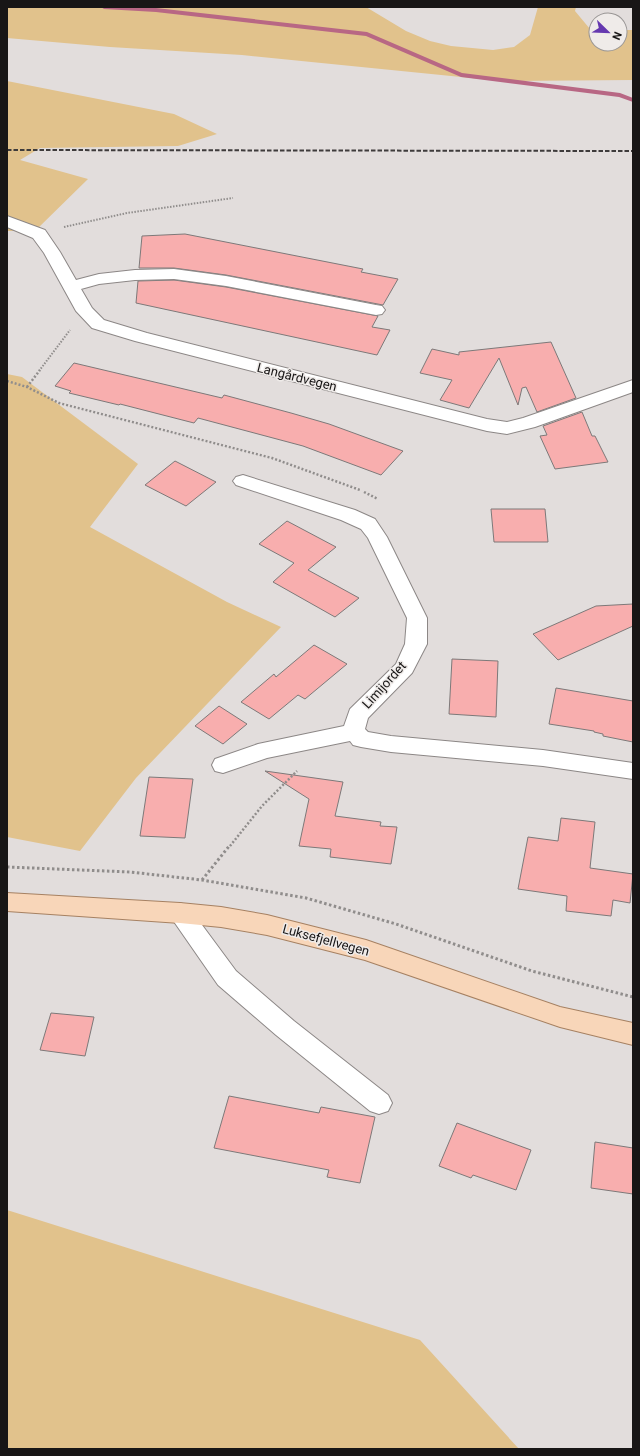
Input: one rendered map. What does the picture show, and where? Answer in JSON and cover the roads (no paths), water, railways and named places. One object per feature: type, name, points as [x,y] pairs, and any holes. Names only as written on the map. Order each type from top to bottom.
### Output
[{"type":"main road","name":"Luksefjellvegen","points":[[7,902],[221,916],[268,925],[366,950],[560,1017],[633,1034]]},
{"type":"street","name":"Langårdvegen","points":[[7,222],[38,234],[52,252],[85,311],[98,324],[141,337],[479,423],[507,428],[528,424],[633,386]]},
{"type":"street","points":[[71,286],[99,279],[136,275],[174,274],[226,281],[376,310]]},
{"type":"street","name":"Limijordet","points":[[243,481],[348,515],[368,524],[377,537],[417,618],[416,644],[404,668],[358,714],[354,731]]},
{"type":"street","points":[[223,765],[241,757],[295,743],[335,738],[354,731],[361,739],[391,744],[543,758],[633,771]]},
{"type":"street","points":[[180,913],[227,978],[285,1028],[379,1103]]},
{"type":"waterway","points":[[104,7],[156,10],[367,34],[461,75],[620,95],[633,100]]},
{"type":"railway","points":[[7,150],[633,151]]}]
